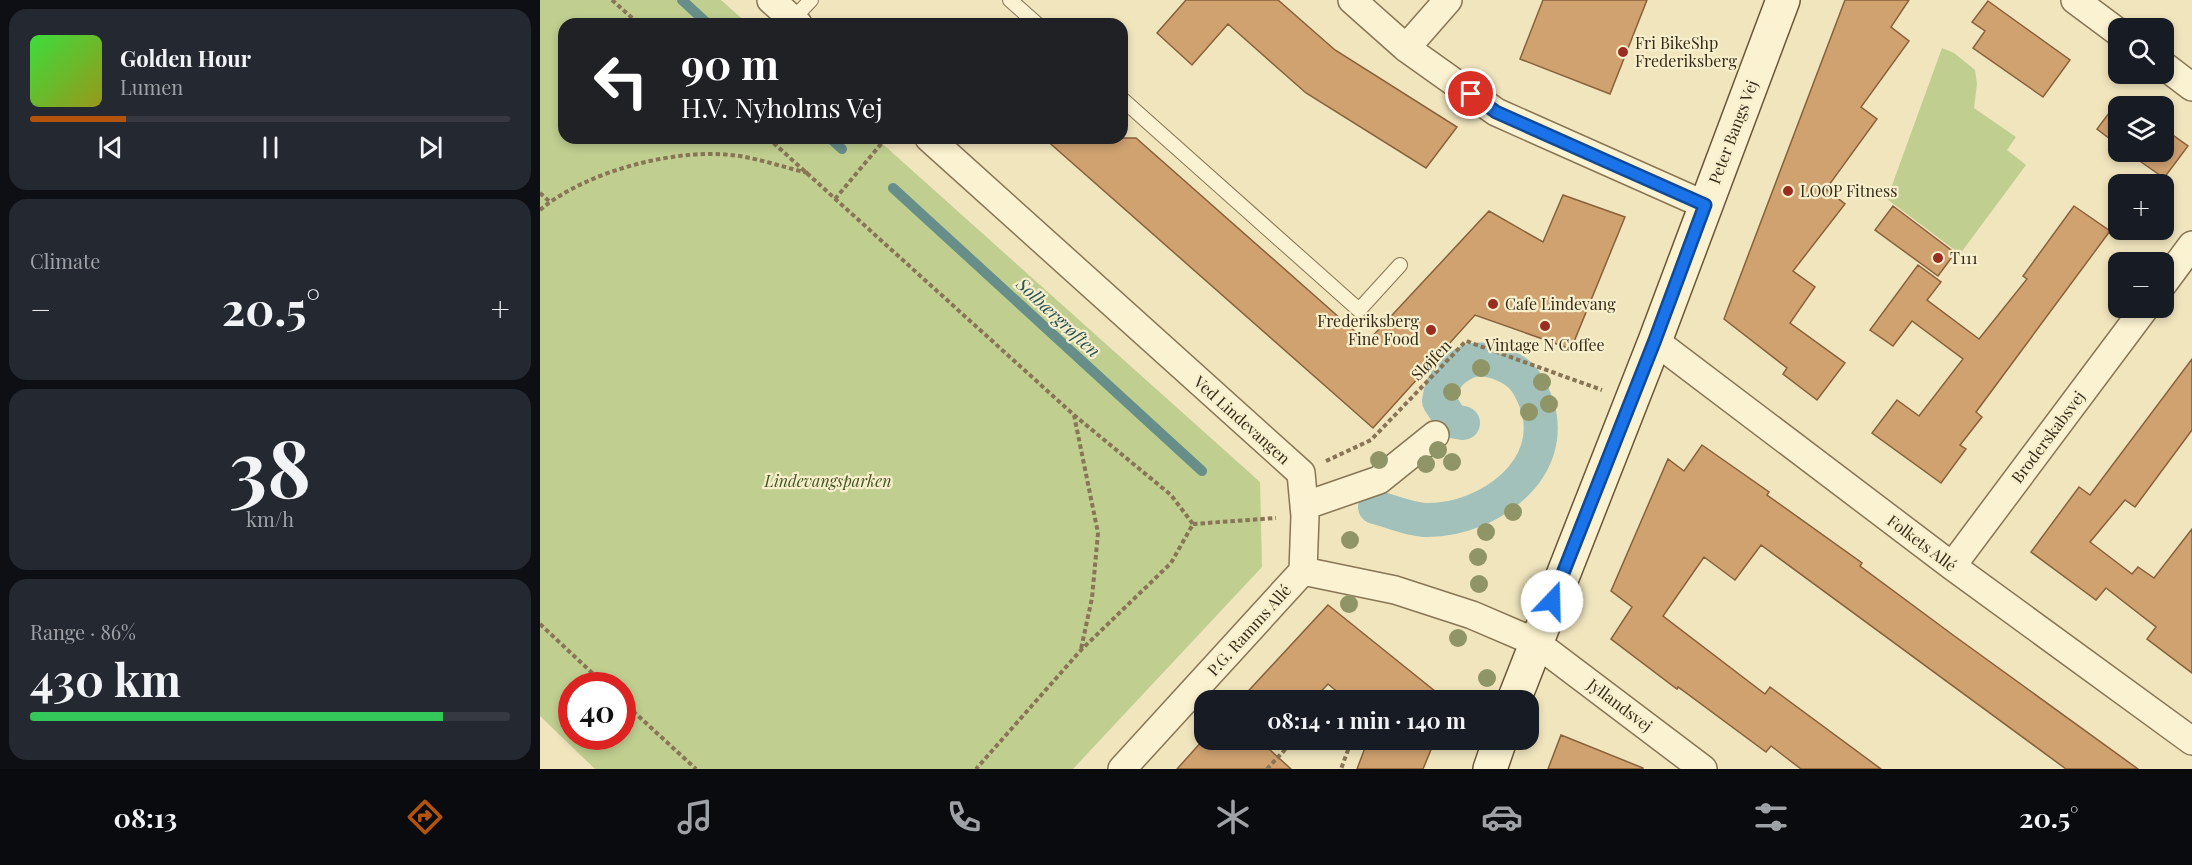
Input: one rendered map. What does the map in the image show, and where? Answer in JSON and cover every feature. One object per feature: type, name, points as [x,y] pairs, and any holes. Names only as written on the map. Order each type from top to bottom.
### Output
[{"type":"street","points":[[771,0],[800,14]]},
{"type":"street","points":[[1352,0],[1406,48],[1496,112],[1705,205]]},
{"type":"street","points":[[1406,48],[1449,0]]},
{"type":"street","name":"Peter Bangs Vej","points":[[1518,690],[1655,340],[1783,0]]},
{"type":"street","points":[[2075,0],[2108,25]]},
{"type":"street","points":[[2174,73],[2192,87]]},
{"type":"street","name":"Ved Lindevangen","points":[[935,144],[1301,473],[1304,511],[1303,571]]},
{"type":"street","points":[[2174,269],[2192,245]]},
{"type":"street","name":"Broderskabsvej","points":[[1952,566],[2138,318]]},
{"type":"street","name":"Folkets Allé","points":[[1655,340],[1952,566],[2192,741]]},
{"type":"street","points":[[1304,511],[1379,480],[1435,435]]},
{"type":"street","points":[[1303,571],[1395,590],[1472,615],[1535,642]]},
{"type":"street","name":"P.G. Ramms Allé","points":[[1122,769],[1303,571]]},
{"type":"street","name":"Jyllandsvej","points":[[1535,642],[1703,769]]},
{"type":"street","points":[[1490,769],[1497,750]]},
{"type":"lane","points":[[1010,0],[1030,18]]},
{"type":"lane","points":[[1128,104],[1359,310],[1400,265]]},
{"type":"path","points":[[612,0],[632,18]]},
{"type":"path","points":[[775,144],[1074,415],[1171,495],[1193,524]]},
{"type":"path","points":[[835,200],[881,144]]},
{"type":"path","points":[[540,210],[550,202],[610,171],[675,155],[743,156],[809,174]]},
{"type":"path","points":[[540,193],[550,202]]},
{"type":"path","name":"Sløjfen","points":[[1301,473],[1371,440],[1466,341],[1631,401]]},
{"type":"path","points":[[1074,415],[1098,533],[1092,598],[1081,650]]},
{"type":"path","points":[[1193,524],[1304,511]]},
{"type":"path","points":[[976,769],[1081,650],[1171,563],[1193,524]]},
{"type":"path","points":[[540,624],[591,672]]},
{"type":"path","points":[[636,714],[696,769]]},
{"type":"path","points":[[1268,769],[1285,750]]},
{"type":"path","points":[[1341,769],[1348,750]]},
{"type":"green space","name":"Lindevangsparken","points":[[540,0],[721,0],[741,18],[558,18],[558,144],[883,144],[1260,482],[1262,567],[1073,769],[595,769],[575,750],[636,750],[636,672],[558,672],[558,733],[540,716]]},
{"type":"green space","points":[[1942,48],[1954,53],[1975,70],[1977,84],[1974,108],[2016,137],[2007,150],[2026,165],[1960,254],[1887,199]]},
{"type":"building","points":[[1186,0],[1278,0],[1335,50],[1457,127],[1426,168],[1306,93],[1228,24],[1192,65],[1157,33]]},
{"type":"building","points":[[1543,0],[1647,0],[1610,94],[1520,59]]},
{"type":"building","points":[[1845,0],[1909,0],[1891,27],[1909,41],[1861,107],[1877,119],[1826,189],[1845,204],[1793,271],[1815,287],[1790,323],[1845,363],[1817,400],[1783,374],[1787,368],[1724,319]]},
{"type":"building","points":[[1988,1],[2070,60],[2043,97],[1973,48],[1985,31],[1972,22]]},
{"type":"building","points":[[2108,114],[2108,137],[2097,129]]},
{"type":"building","points":[[2174,136],[2188,146],[2167,174],[2158,174],[2141,162],[2174,162]]},
{"type":"building","points":[[1128,138],[1136,138],[1367,342],[1489,211],[1543,242],[1563,195],[1625,217],[1571,349],[1475,315],[1373,428],[1051,144],[1128,144]]},
{"type":"building","points":[[1893,206],[1955,253],[1938,276],[1875,230]]},
{"type":"building","points":[[2074,206],[2108,230],[2108,234],[1976,412],[1982,417],[1960,445],[1966,449],[1941,483],[1872,433],[1897,400],[1919,416],[1963,359],[1912,321],[1893,346],[1870,330],[1918,265],[1941,282],[1927,300],[1979,339],[2027,279],[2023,276]]},
{"type":"building","points":[[2192,359],[2192,430],[2135,507],[2125,500],[2090,542],[2132,574],[2138,567],[2154,578],[2192,529],[2192,673],[2147,639],[2156,627],[2106,588],[2096,600],[2031,552],[2079,487],[2090,495]]},
{"type":"building","points":[[1702,445],[1769,492],[1767,495],[1862,563],[1860,566],[2138,769],[2066,769],[1761,545],[1735,580],[1704,557],[1663,616],[1765,694],[1770,687],[1881,769],[1801,769],[1771,746],[1766,752],[1678,687],[1677,689],[1611,639],[1632,607],[1611,591],[1668,459],[1684,471]]},
{"type":"building","points":[[1328,605],[1434,690],[1335,690],[1328,684],[1322,690],[1249,690]]},
{"type":"building","points":[[1561,735],[1643,768],[1643,769],[1548,769]]},
{"type":"building","points":[[1194,750],[1270,750],[1291,769],[1177,769]]},
{"type":"building","points":[[1364,750],[1431,750],[1423,769],[1357,769]]},
{"type":"waterway","name":"Solbærgrøften","points":[[682,0],[702,18]]},
{"type":"waterway","name":"Solbærgrøften","points":[[837,144],[842,149]]},
{"type":"waterway","name":"Solbærgrøften","points":[[893,188],[1202,471]]},
{"type":"waterway","points":[[1375,507],[1421,520],[1451,518],[1474,511],[1495,500],[1514,486],[1528,469],[1538,449],[1541,426],[1536,402],[1521,376],[1511,368],[1492,361],[1472,360],[1459,366],[1447,378],[1439,401],[1452,421],[1463,423]]},
{"type":"place","name":"Fri BikeShp Frederiksberg","points":[[1623,52]]},
{"type":"place","name":"LOOP Fitness","points":[[1788,191]]},
{"type":"place","name":"T111","points":[[1938,258]]},
{"type":"place","name":"Cafe Lindevang","points":[[1493,304]]},
{"type":"place","name":"Vintage N Coffee","points":[[1545,326]]},
{"type":"place","name":"Frederiksberg Fine Food","points":[[1431,330]]},
{"type":"route","points":[[1471,94],[1496,112],[1705,205],[1655,340],[1552,601]]}]
